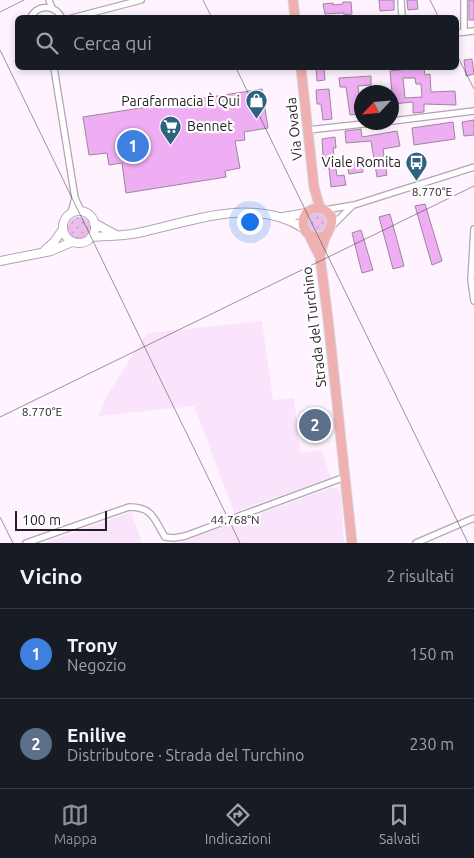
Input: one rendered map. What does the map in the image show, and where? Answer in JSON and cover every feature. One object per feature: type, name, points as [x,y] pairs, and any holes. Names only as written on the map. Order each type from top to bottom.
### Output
[{"type":"main road","points":[[293,0],[295,15]]},
{"type":"main road","name":"Via Ovada","points":[[301,70],[314,187],[322,209]]},
{"type":"main road","name":"Via Ovada","points":[[308,211],[314,187]]},
{"type":"main road","points":[[0,261],[51,251],[72,242],[80,243],[91,237],[134,234],[241,212],[283,217],[322,209],[330,215],[329,230],[318,238],[283,217]]},
{"type":"main road","points":[[38,254],[54,242],[63,229],[64,220],[71,213],[82,211],[89,215],[94,223],[116,235]]},
{"type":"main road","points":[[306,231],[302,222],[308,211]]},
{"type":"main road","points":[[91,237],[94,223]]},
{"type":"main road","points":[[63,229],[72,242]]},
{"type":"main road","name":"Strada del Turchino","points":[[320,257],[329,230]]},
{"type":"main road","name":"Strada del Turchino","points":[[306,231],[320,257],[352,543]]},
{"type":"street","points":[[32,15],[44,0]]},
{"type":"street","points":[[49,0],[52,8],[61,15]]},
{"type":"street","points":[[80,15],[141,0]]},
{"type":"street","points":[[401,0],[402,15]]},
{"type":"street","points":[[464,0],[464,32]]},
{"type":"street","points":[[39,8],[52,8]]},
{"type":"street","points":[[459,33],[474,31]]},
{"type":"street","points":[[54,70],[75,198],[82,211]]},
{"type":"street","points":[[399,120],[474,111]]},
{"type":"street","points":[[308,130],[354,125]]},
{"type":"street","points":[[322,209],[354,205],[474,167]]},
{"type":"street","points":[[71,213],[75,198]]},
{"type":"street","points":[[329,230],[354,205]]},
{"type":"street","points":[[474,229],[471,280],[474,301]]},
{"type":"street","points":[[26,543],[129,507],[140,507],[151,512],[164,537],[185,536],[345,477]]},
{"type":"street","points":[[416,543],[474,518]]},
{"type":"shaded area","points":[[321,212],[328,219],[327,229],[318,234],[309,230],[306,220],[310,214]]},
{"type":"shaded area","points":[[79,217],[87,220],[90,228],[87,236],[79,239],[71,236],[68,228],[71,220]]},
{"type":"shaded area","points":[[262,321],[273,400],[294,398],[300,453],[322,450],[331,478],[234,512],[194,406],[98,416],[106,397],[147,333]]},
{"type":"shaded area","points":[[333,487],[339,489],[341,495],[344,543],[178,543]]},
{"type":"shaded area","points":[[131,512],[142,543],[44,543]]},
{"type":"building","points":[[379,0],[394,0],[394,10],[380,11]]},
{"type":"building","points":[[407,0],[417,0],[418,9],[408,10]]},
{"type":"building","points":[[469,0],[474,0],[474,20],[469,20]]},
{"type":"building","points":[[343,2],[351,2],[352,14],[325,14],[323,4],[343,4]]},
{"type":"building","points":[[472,59],[474,74],[466,76],[464,60]]},
{"type":"building","points":[[316,70],[324,70],[325,80],[317,81]]},
{"type":"building","points":[[424,70],[425,75],[430,74],[431,92],[455,91],[456,105],[424,104],[424,112],[413,113],[413,102],[399,103],[399,85],[391,85],[390,71]],"holes":[[[403,78],[415,78],[416,84],[421,84],[422,97],[405,98]]]},
{"type":"building","points":[[371,76],[371,85],[354,85],[354,115],[350,115],[346,87],[340,87],[339,78]]},
{"type":"building","points":[[262,89],[268,128],[244,132],[245,140],[235,141],[240,168],[225,171],[226,177],[126,193],[122,163],[109,165],[107,153],[89,155],[83,117]]},
{"type":"building","points":[[329,89],[332,119],[323,120],[321,104],[317,104],[316,90]]},
{"type":"building","points":[[474,120],[474,135],[464,136],[462,122]]},
{"type":"building","points":[[453,122],[455,139],[414,145],[412,128]]},
{"type":"building","points":[[361,130],[362,137],[397,131],[400,146],[383,149],[387,175],[377,177],[371,141],[346,143],[345,131]]},
{"type":"building","points":[[335,137],[336,148],[333,148],[337,176],[344,175],[346,185],[331,187],[329,168],[324,169],[322,139]]},
{"type":"building","points":[[362,161],[363,172],[349,174],[347,163]]},
{"type":"building","points":[[425,204],[442,261],[432,265],[415,206]]},
{"type":"building","points":[[390,214],[404,266],[393,269],[379,217]]},
{"type":"building","points":[[361,230],[373,270],[362,273],[352,233]]},
{"type":"building","points":[[328,419],[329,430],[303,432],[302,424],[310,423],[309,421]]},
{"type":"place","name":"Parafarmacia È Qui","points":[[256,120]]},
{"type":"place","name":"Bennet","points":[[171,145]]},
{"type":"place","name":"Trony","points":[[133,146]]},
{"type":"place","name":"Viale Romita","points":[[417,181]]},
{"type":"place","name":"Enilive","points":[[315,425]]}]
